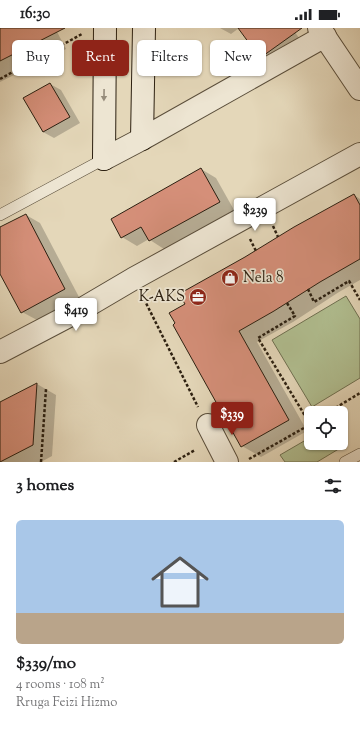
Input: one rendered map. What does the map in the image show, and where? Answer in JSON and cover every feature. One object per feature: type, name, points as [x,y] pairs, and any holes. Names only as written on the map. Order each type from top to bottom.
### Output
[{"type":"street","points":[[105,28],[104,159],[142,139],[322,32],[360,89]]},
{"type":"street","points":[[142,139],[144,28]]},
{"type":"street","points":[[0,352],[82,309],[133,279],[360,154]]},
{"type":"street","points":[[208,425],[227,462]]},
{"type":"lane","points":[[0,215],[104,159]]},
{"type":"lane","points":[[344,462],[360,454]]},
{"type":"path","points":[[0,79],[82,34]]},
{"type":"path","points":[[133,279],[208,425]]},
{"type":"path","points":[[308,290],[314,302],[349,281],[360,300]]},
{"type":"path","points":[[287,303],[294,316],[258,338],[304,414]]},
{"type":"path","points":[[41,462],[46,389]]},
{"type":"path","points":[[339,406],[360,393]]},
{"type":"path","points":[[244,462],[304,427]]},
{"type":"green space","points":[[346,296],[360,319],[360,378],[311,406],[272,340]]},
{"type":"green space","points":[[304,441],[304,450],[337,450],[317,462],[285,462],[280,455]]},
{"type":"building","points":[[0,28],[65,28],[41,40],[12,40],[12,55],[0,61]]},
{"type":"building","points":[[238,28],[302,28],[266,54],[266,40],[247,40]]},
{"type":"building","points":[[50,83],[70,117],[43,132],[23,98]]},
{"type":"building","points":[[201,168],[220,202],[149,241],[141,227],[121,238],[111,219]]},
{"type":"building","points":[[354,194],[360,205],[360,259],[239,331],[289,420],[241,447],[173,325],[175,323],[169,313],[185,304],[179,294]]},
{"type":"building","points":[[26,214],[65,289],[21,313],[0,274],[0,227]]},
{"type":"building","points":[[37,383],[33,445],[0,462],[0,402]]},
{"type":"place","name":"Nela 8","points":[[230,278]]},
{"type":"place","name":"K-AKS","points":[[198,297]]}]
